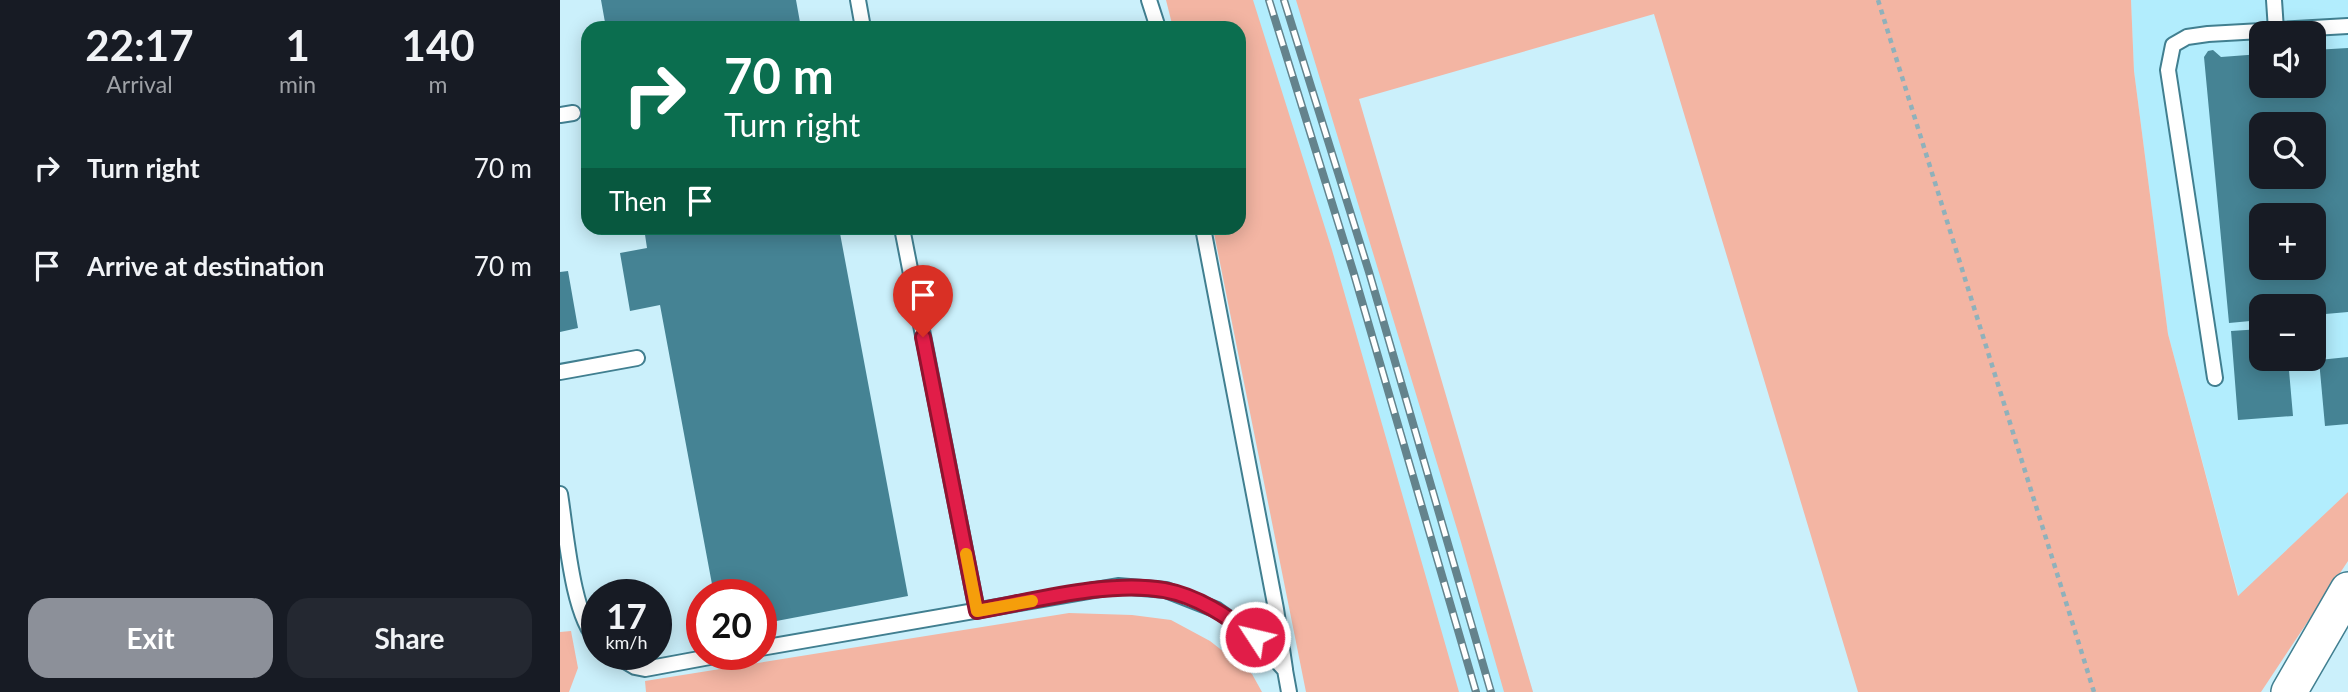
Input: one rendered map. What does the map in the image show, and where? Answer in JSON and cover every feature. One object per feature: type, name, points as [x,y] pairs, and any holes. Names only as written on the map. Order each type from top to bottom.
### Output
[{"type":"street","points":[[2289,692],[2348,590]]},
{"type":"lane","points":[[858,0],[862,21]]},
{"type":"lane","points":[[1149,0],[1156,21]]},
{"type":"lane","points":[[2274,0],[2275,21]]},
{"type":"lane","points":[[2326,27],[2348,26]]},
{"type":"lane","points":[[2216,378],[2168,70],[2173,45],[2187,37],[2249,32]]},
{"type":"lane","points":[[903,235],[977,611]]},
{"type":"lane","points":[[1204,235],[1276,609],[1289,692]]},
{"type":"lane","points":[[560,372],[637,358]]},
{"type":"lane","points":[[560,495],[581,610]]},
{"type":"lane","points":[[777,645],[1118,586],[1166,590],[1217,610],[1255,637],[1285,670]]},
{"type":"path","points":[[1878,0],[2094,692]]},
{"type":"shaded area","points":[[1166,0],[1253,0],[1332,250],[1459,692],[1306,692],[1214,235],[1246,235],[1246,21],[1171,21]]},
{"type":"shaded area","points":[[1199,0],[1325,0],[1533,692],[1402,692],[1246,57],[1246,21],[1229,21]]},
{"type":"shaded area","points":[[1296,0],[2131,0],[2134,71],[2168,334],[2238,596],[2348,492],[2348,561],[2261,692],[1858,692],[1654,14],[1359,99],[1533,692],[1504,692]]},
{"type":"shaded area","points":[[2131,0],[2348,0],[2348,492],[2239,597],[2168,334],[2134,71]]},
{"type":"shaded area","points":[[1069,613],[1132,615],[1171,620],[1210,641],[1252,674],[1262,692],[646,692],[645,681],[714,670],[777,670],[777,660]]},
{"type":"shaded area","points":[[571,631],[578,668],[569,692],[560,692],[560,632]]},
{"type":"building","points":[[601,0],[796,0],[800,21],[605,21]]},
{"type":"building","points":[[2348,48],[2348,312],[2326,314],[2326,294],[2249,294],[2249,321],[2229,323],[2204,57],[2208,51],[2213,50],[2221,57],[2249,55],[2249,98],[2326,98],[2326,49]]},
{"type":"building","points":[[645,235],[840,235],[908,596],[777,621],[777,579],[711,579],[660,305],[630,311],[620,253],[647,248]]},
{"type":"building","points":[[568,271],[578,328],[560,332],[560,272]]},
{"type":"building","points":[[2249,330],[2249,371],[2289,371],[2293,416],[2238,420],[2231,331]]},
{"type":"building","points":[[2348,357],[2348,424],[2325,426],[2320,371],[2326,371],[2326,359]]},
{"type":"railway","points":[[1269,0],[1354,274],[1476,692]]},
{"type":"railway","points":[[1284,0],[1369,272],[1491,692]]},
{"type":"slow traffic","points":[[966,554],[977,611],[1032,601]]},
{"type":"route","points":[[923,337],[977,611],[1118,586],[1166,590],[1217,610],[1255,637]]}]
